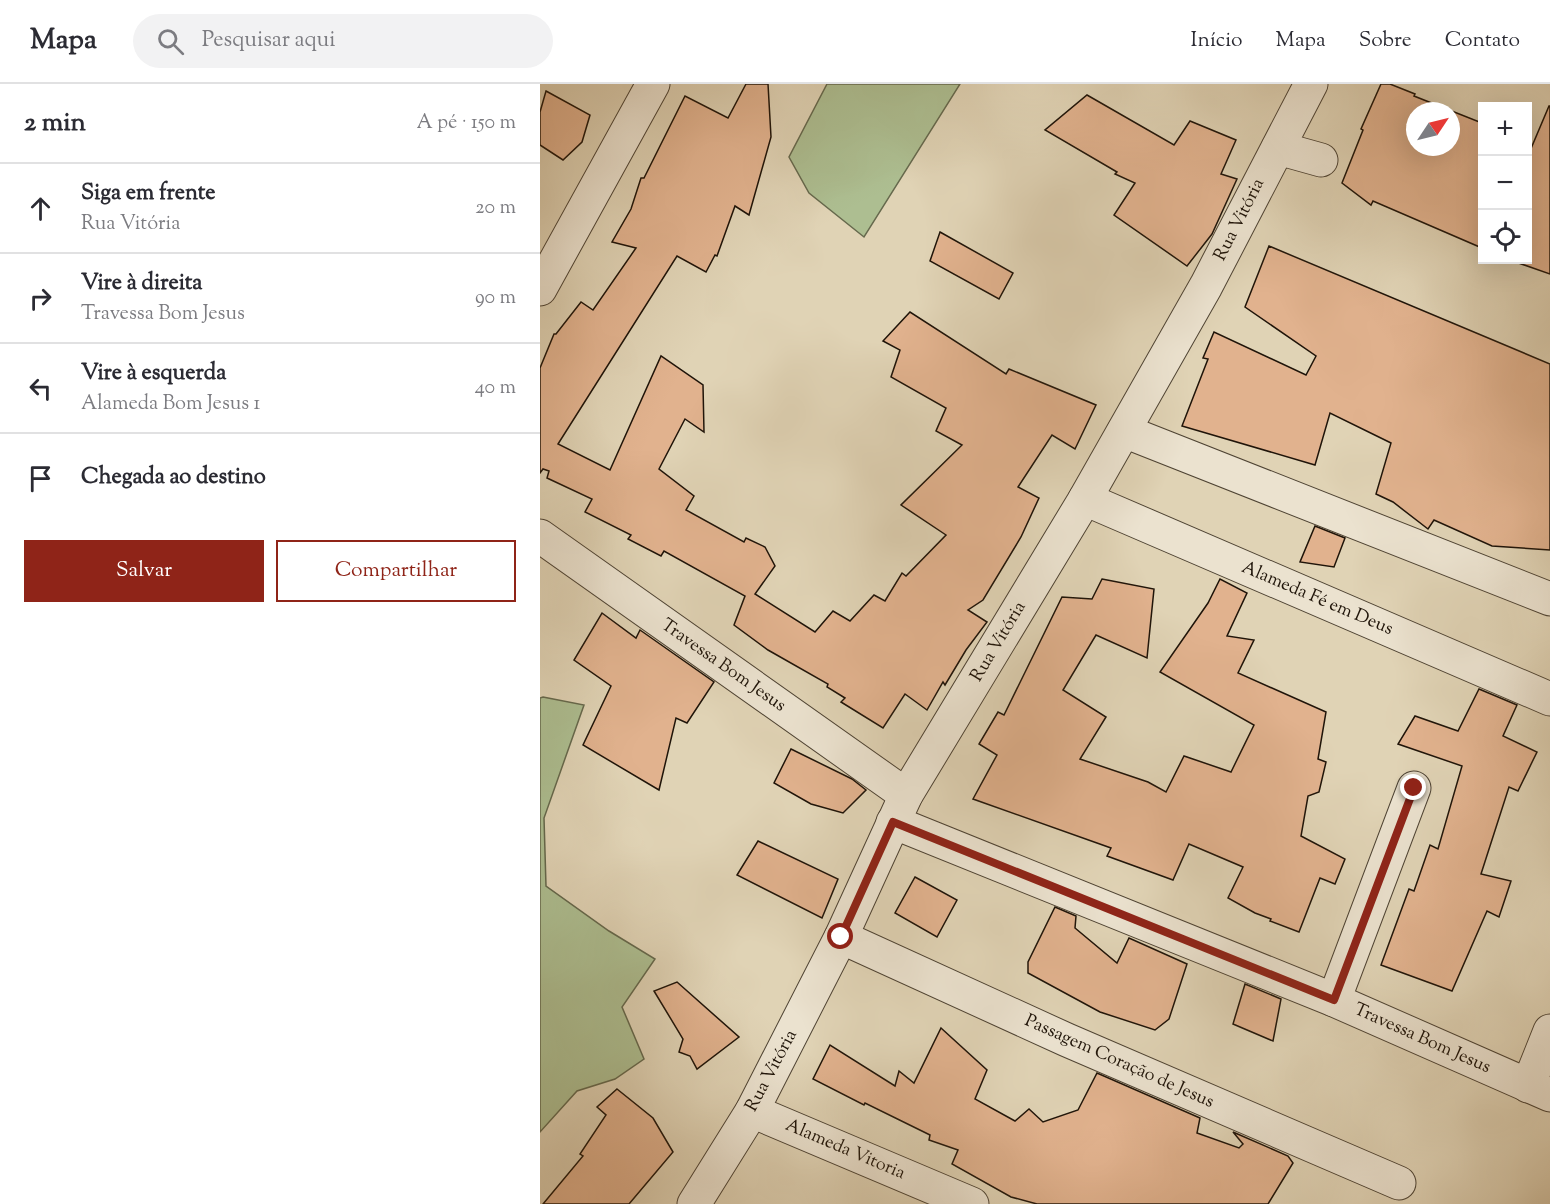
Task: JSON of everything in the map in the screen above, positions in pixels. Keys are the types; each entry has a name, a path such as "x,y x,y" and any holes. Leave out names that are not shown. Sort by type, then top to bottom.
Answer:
{"street":[{"path":"540,289 653,84"},
{"name":"Rua Vitória","path":"694,1204 752,1111 841,937 900,808 1124,431 1206,286 1311,84"},
{"path":"1278,148 1321,160"},
{"path":"1124,431 1550,599"},
{"name":"Alameda Fé em Deus","path":"1085,499 1550,699"},
{"name":"Travessa Bom Jesus","path":"540,536 900,808 1539,1091"},
{"path":"1334,1000 1414,788"},
{"name":"Passagem Coração de Jesus","path":"841,937 1067,1040 1399,1183"},
{"path":"1539,1091 1550,1031"},
{"name":"Alameda Vitoria","path":"752,1111 972,1204"}],"green space":[{"path":"827,84 960,84 864,237 809,193 789,157"},
{"path":"540,698 584,705 544,818 546,886 609,931 655,959 622,1007 644,1059 615,1079 577,1091 540,1132"}],"building":[{"path":"746,84 768,84 771,137 749,215 735,206 717,256 715,255 706,272 677,256 558,444 610,470 661,356 703,385 704,432 685,419 659,469 694,496 686,510 744,542 746,538 765,547 775,566 755,594 815,632 833,611 850,621 874,595 885,601 902,573 906,576 946,535 901,505 962,445 936,431 946,408 891,377 900,350 883,341 910,312 1006,374 1009,369 1096,405 1075,449 1052,435 1018,487 1039,498 1021,537 983,600 968,610 987,622 966,650 945,685 943,682 927,710 905,694 883,728 841,702 845,698 827,687 828,684 768,650 734,625 745,596 664,551 661,556 628,539 631,535 585,512 592,499 547,478 549,471 543,469 540,473 540,368 554,334 581,302 593,310 636,248 612,242 631,209 641,178 644,178 685,96 728,118"},
{"path":"1381,84 1390,84 1429,102 1406,102 1406,156 1460,156 1460,114 1478,121 1478,246 1373,201 1371,205 1342,183 1363,130 1361,129"},
{"path":"546,91 590,115 582,142 563,160 540,145 540,112"},
{"path":"1087,95 1174,145 1190,121 1236,140 1221,174 1237,179 1212,234 1187,266 1114,215 1135,183 1115,174 1117,172 1045,130"},
{"path":"1550,106 1550,274 1521,264 1532,264 1532,146"},
{"path":"940,232 1013,273 999,299 930,261"},
{"path":"1269,246 1550,364 1550,550 1492,546 1434,520 1428,529 1393,502 1376,494 1391,443 1330,413 1315,465 1182,426 1208,359 1203,358 1214,332 1306,375 1316,356 1245,307"},
{"path":"1315,526 1345,538 1334,567 1300,562"},
{"path":"1102,579 1154,589 1147,658 1096,635 1063,690 1106,717 1080,759 1148,782 1166,792 1184,756 1231,772 1254,725 1160,672 1208,603 1220,579 1247,593 1227,636 1254,640 1238,673 1326,712 1318,759 1326,762 1319,792 1308,796 1301,836 1345,859 1335,884 1320,878 1299,932 1270,921 1271,919 1228,898 1243,867 1189,844 1173,880 1107,856 1111,848 973,799 997,755 979,744 998,712 1004,715 1062,597 1092,599"},
{"path":"602,613 636,638 640,630 714,682 687,723 676,718 659,790 583,745 611,686 574,660"},
{"path":"1479,689 1517,705 1503,736 1537,752 1518,791 1509,787 1481,874 1511,881 1499,917 1487,911 1452,991 1381,965 1409,889 1414,891 1430,845 1438,849 1462,766 1398,744 1415,716 1458,731"},
{"path":"791,749 852,779 866,790 843,813 811,804 774,783"},
{"path":"758,841 838,879 822,918 737,875"},
{"path":"915,877 957,900 937,937 895,913"},
{"path":"1055,907 1076,916 1075,928 1117,963 1129,938 1187,964 1169,1019 1155,1030 1100,1012 1028,973 1028,962"},
{"path":"677,982 739,1037 697,1069 690,1056 679,1052 683,1039 654,991"},
{"path":"1245,984 1281,999 1273,1041 1233,1024"},
{"path":"941,1028 987,1070 975,1099 1015,1121 1029,1109 1043,1122 1078,1110 1097,1073 1200,1118 1197,1133 1239,1148 1243,1144 1233,1132 1288,1156 1293,1163 1268,1204 1037,1204 1011,1197 952,1164 958,1150 929,1140 930,1135 813,1079 830,1045 895,1086 899,1071 914,1083"},
{"path":"617,1089 653,1118 673,1152 629,1204 543,1204 583,1156 580,1154 606,1115 597,1107"}],"route":[{"path":"841,937 893,822 1334,1000 1414,788"}]}
